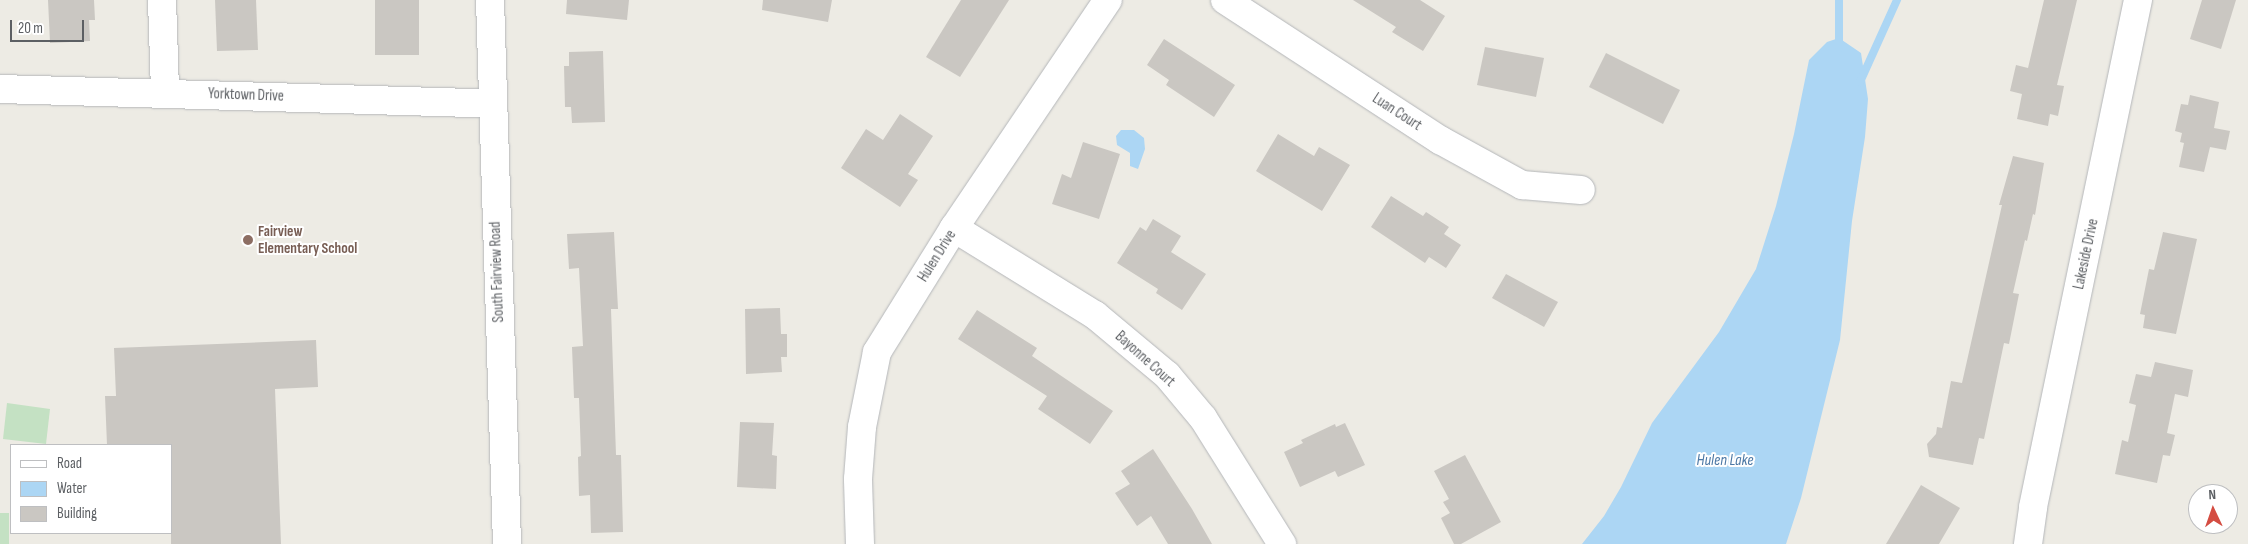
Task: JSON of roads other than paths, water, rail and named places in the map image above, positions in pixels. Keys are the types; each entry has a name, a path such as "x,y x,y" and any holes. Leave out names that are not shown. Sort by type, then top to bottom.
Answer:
{"street":[{"path":"162,0 165,92"},
{"name":"South Fairview Road","path":"490,0 507,544"},
{"name":"Hulen Drive","path":"860,544 858,479 862,427 877,352 954,228 1108,0"},
{"name":"Luan Court","path":"1225,0 1440,140 1522,185 1581,190"},
{"name":"Lakeside Drive","path":"2027,532 2138,0"},
{"name":"Yorktown Drive","path":"0,89 165,92 492,104"},
{"name":"Bayonne Court","path":"954,228 1095,315 1167,375 1203,418 1282,544"}],"water":[{"name":"Hulen Lake","path":"1839,38 1861,53 1868,99 1865,137 1852,221 1840,340 1801,498 1786,544 1582,544 1604,516 1621,487 1652,423 1719,332 1756,269 1776,206 1794,134 1809,60 1827,42"},
{"path":"1121,130 1134,130 1144,138 1145,149 1138,169 1130,166 1130,153 1117,145 1116,136"}],"waterway":[{"path":"1839,0 1839,48"},
{"path":"1860,82 1897,0"}],"place":[{"name":"Fairview Elementary School","path":"248,240"}]}
